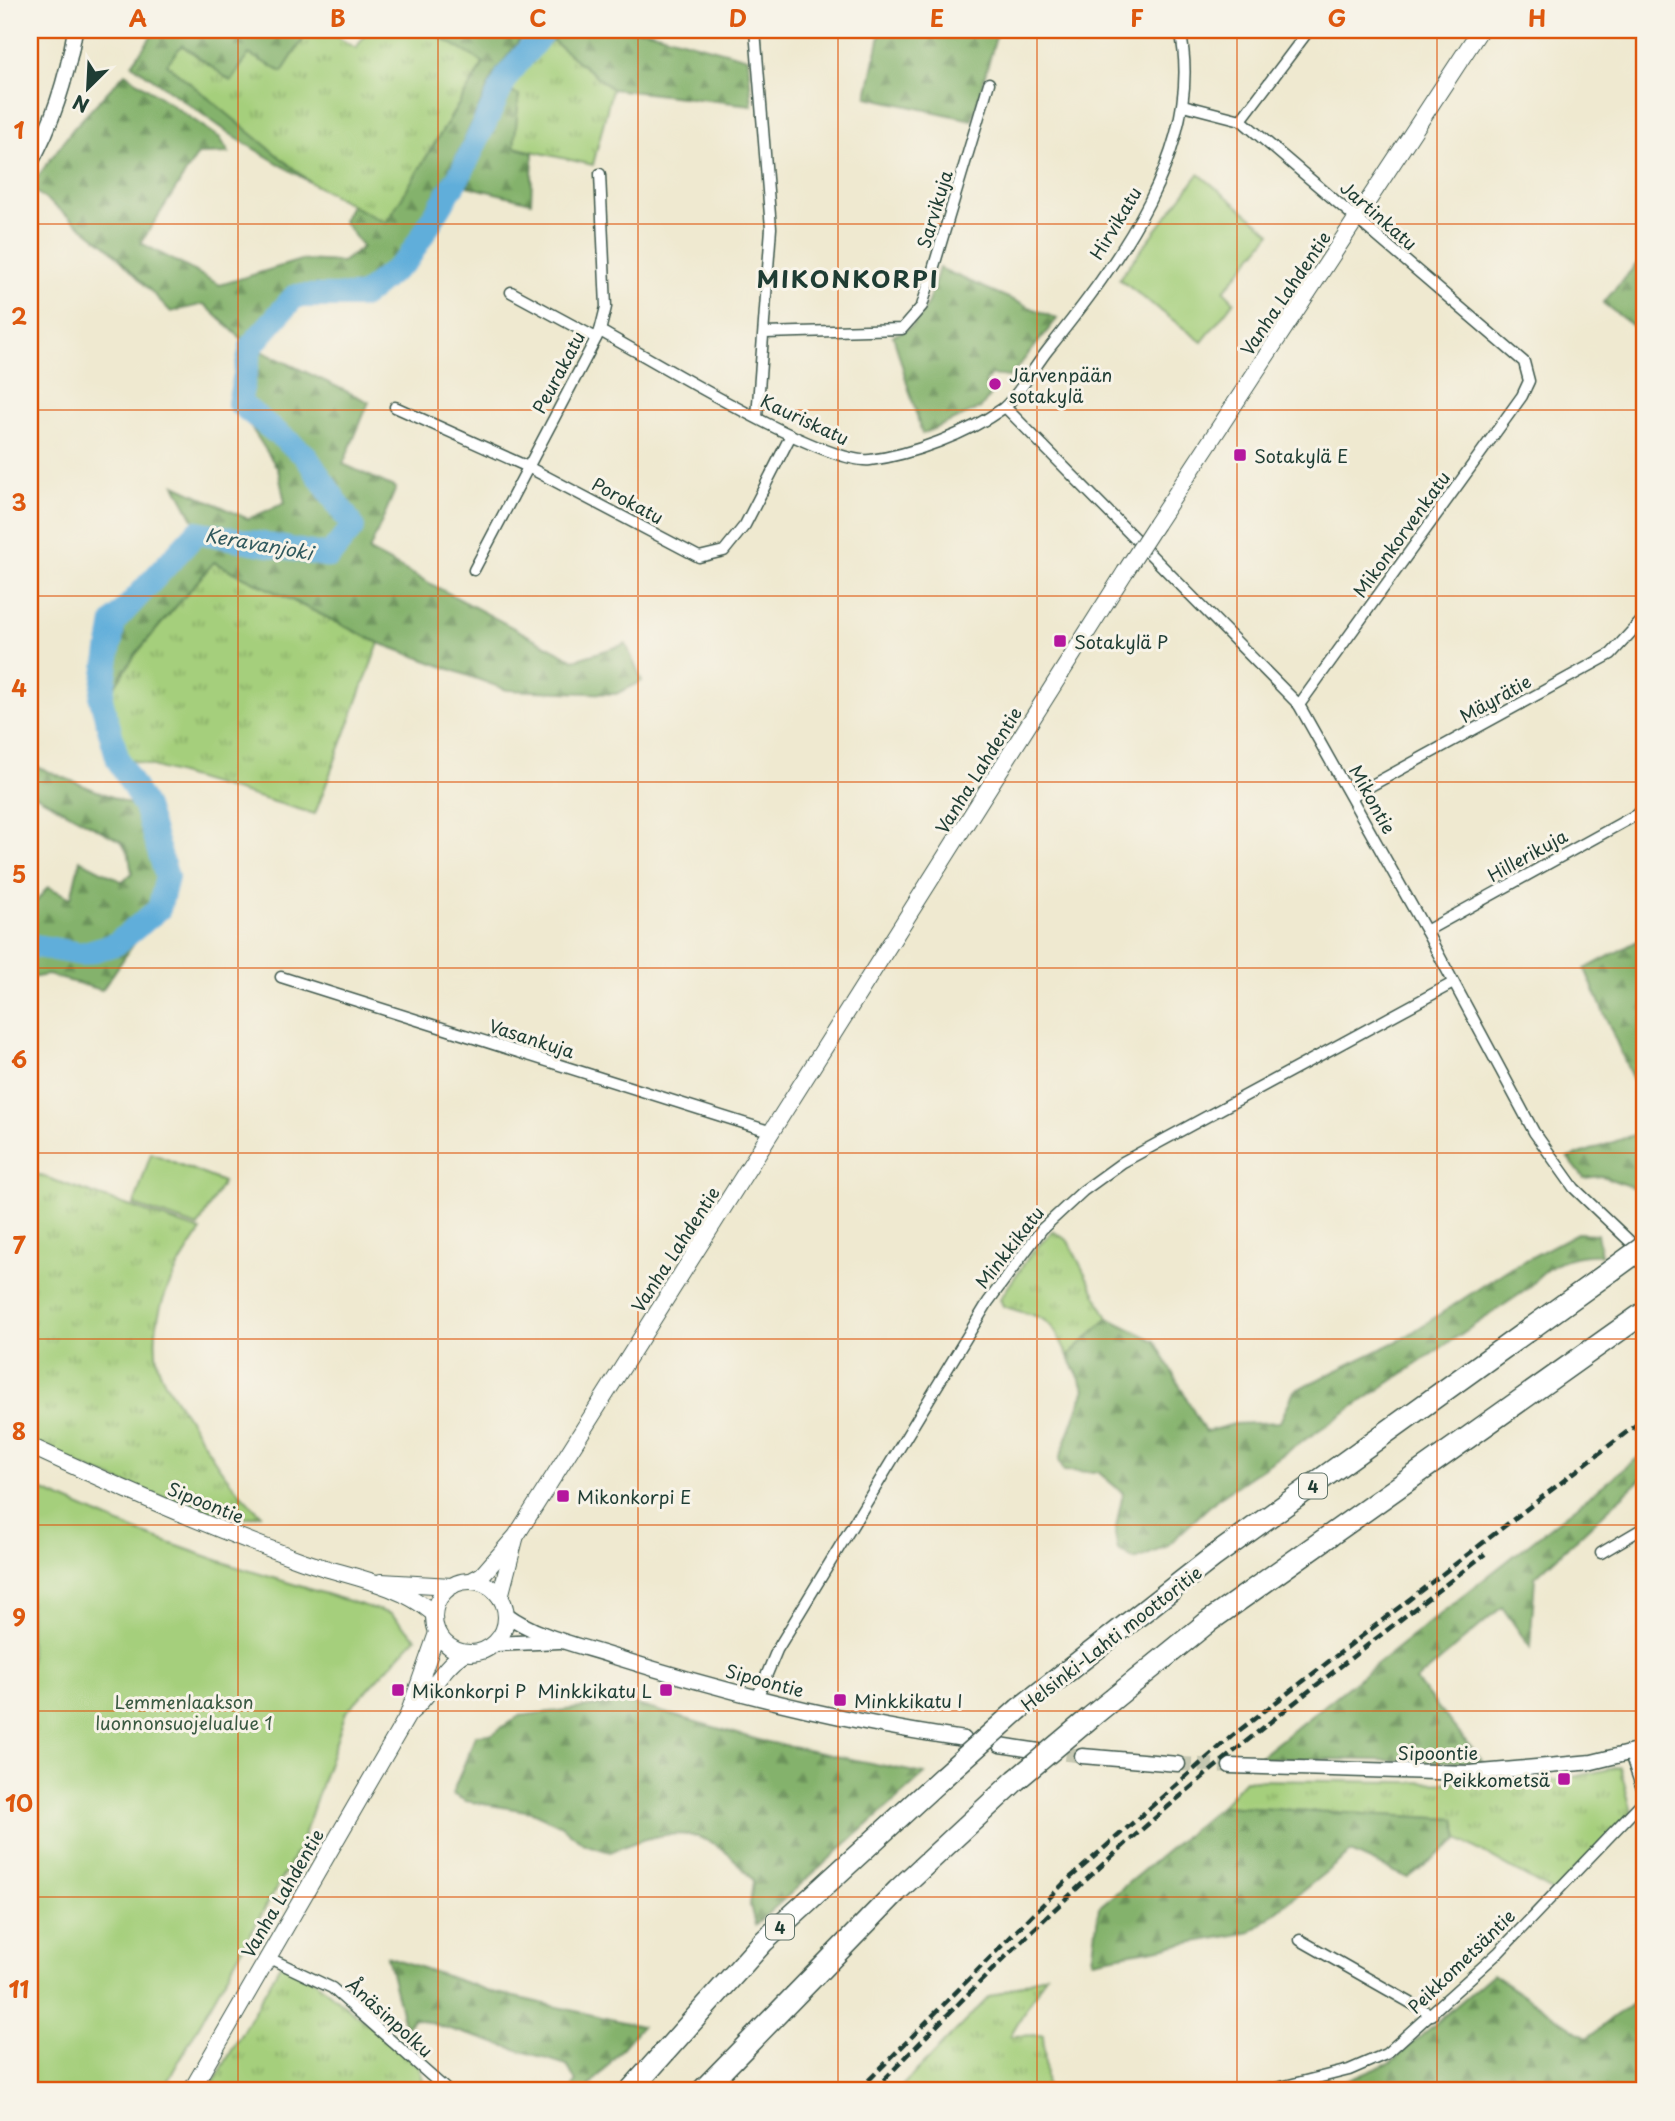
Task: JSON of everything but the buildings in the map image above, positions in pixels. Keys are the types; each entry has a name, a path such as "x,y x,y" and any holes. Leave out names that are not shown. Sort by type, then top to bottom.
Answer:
{"highway":[{"name":"Helsinki-Lahti moottoritie","path":"630,2091 763,1942 1019,1709 1213,1557 1645,1246"},
{"path":"702,2091 898,1890 1016,1780 1091,1717 1208,1622 1645,1312"}],"main road":[{"name":"Vanha Lahdentie","path":"471,1581 482,1576 516,1536 1125,572 1480,30"},
{"name":"Sipoontie","path":"30,1446 116,1486 290,1556 372,1582 413,1599 433,1613"},
{"name":"Vanha Lahdentie","path":"500,1597 516,1536"},
{"path":"471,1581 492,1588 500,1597 506,1614 502,1633 495,1644 484,1651 464,1653 448,1646 437,1633 433,1613 437,1601 452,1586 471,1581"},
{"name":"Sipoontie","path":"372,1582 452,1586"},
{"name":"Vanha Lahdentie","path":"191,2091 408,1715 437,1633"},
{"name":"Vanha Lahdentie","path":"408,1715 421,1704 446,1667 464,1653"}],"street":[{"path":"30,164 49,130 68,69 75,30"},
{"path":"755,30 771,228 757,417"},
{"name":"Hirvikatu","path":"1005,407 1089,298 1154,196 1183,105 1180,30"},
{"path":"1241,120 1310,30"},
{"name":"Sarvikuja","path":"765,333 902,328 922,306 989,83"},
{"name":"Jartinkatu","path":"1183,105 1241,120 1524,362 1529,382"},
{"name":"Peurakatu","path":"474,570 598,334 606,307 600,174"},
{"name":"Kauriskatu","path":"511,292 598,334 791,435 847,458 869,460 936,442 980,423 1005,407"},
{"name":"Mikonkorvenkatu","path":"1299,705 1522,396 1529,382"},
{"name":"Porokatu","path":"395,407 528,467 699,557 724,551 745,525 791,435"},
{"name":"Mikontie","path":"1005,407 1299,705 1352,796 1534,1132 1574,1188 1645,1257"},
{"name":"Mäyrätie","path":"1352,796 1611,654 1645,617"},
{"name":"Hillerikuja","path":"1426,931 1645,810"},
{"name":"Vasankuja","path":"281,977 772,1132"},
{"name":"Minkkikatu","path":"757,1698 777,1650 909,1431 988,1303 1042,1229 1083,1191 1123,1162 1453,983"},
{"path":"1601,1553 1645,1527"},
{"name":"Sipoontie","path":"506,1614 561,1641 757,1698 885,1728 964,1739"},
{"name":"Sipoontie","path":"495,1644 561,1641"},
{"path":"1000,1745 1039,1751"},
{"name":"Sipoontie","path":"1230,1766 1470,1773 1592,1762 1645,1749"},
{"name":"Peikkometsäntie","path":"1265,2091 1349,2070 1386,2054 1432,2015 1499,1952 1645,1798 1630,1754"},
{"path":"1082,1756 1178,1764"},
{"path":"1300,1940 1432,2015"},
{"name":"Ånäsinpolku","path":"267,1956 332,1988 448,2091"}],"green space":[{"path":"156,30 309,30 282,72 249,54 231,81 182,45 167,64 311,183 236,138 132,64"},
{"path":"309,30 335,36 356,48 368,30 428,30 484,62 386,224 311,183 166,64 181,45 231,80 249,54 282,72"},
{"path":"428,30 527,30 494,74 453,164 400,252 361,289 290,291 244,341 204,304 171,312 108,247 30,187 73,129 125,73 220,138 229,153 198,154 141,243 220,285 301,260 342,262 363,247 343,221 351,205 386,223 484,63"},
{"path":"565,30 645,30 748,58 752,105 612,89 552,40"},
{"path":"881,30 998,30 972,120 867,97"},
{"path":"552,40 612,89 593,165 514,147 519,95 505,91 512,77"},
{"path":"505,91 519,95 514,147 533,153 531,202 467,186"},
{"path":"1199,174 1271,233 1224,291 1234,301 1202,342 1119,279"},
{"path":"1645,254 1645,335 1603,303"},
{"path":"939,268 1057,319 1010,377 991,375 985,383 991,394 981,408 922,434 893,335 904,331 920,318"},
{"path":"255,348 369,402 343,464 396,488 369,551 574,660 626,644 642,681 616,694 507,690 379,643 214,562 136,653 105,701 119,624 199,536 330,560 358,527 309,453 244,402"},
{"path":"238,407 303,458 350,528 327,552 198,528 175,485 248,519 285,503 278,469"},
{"path":"213,562 379,643 315,814 125,758 105,701 136,654"},
{"path":"30,764 142,809 164,877 157,907 114,941 81,951 30,942 30,909 48,887 71,898 80,860 123,882 132,873 129,855 122,842 30,792"},
{"path":"146,926 102,990 48,975 30,978 30,948 82,957 118,947"},
{"path":"1645,937 1645,1108 1585,969"},
{"path":"1645,1131 1645,1192 1602,1176 1584,1178 1568,1158"},
{"path":"151,1153 223,1182 198,1227 134,1205"},
{"path":"30,1172 201,1231 165,1294 156,1329 158,1365 168,1388 216,1462 231,1483 261,1514 227,1523 30,1446"},
{"path":"1053,1231 1068,1241 1108,1318 1068,1356 1049,1324 1036,1316 1003,1306 1000,1299 1032,1252"},
{"path":"1577,1233 1597,1234 1601,1255 1570,1258 1552,1266 1529,1288 1217,1499 1166,1547 1135,1560 1118,1550 1115,1533 1123,1493 1098,1472 1064,1471 1059,1460 1085,1389 1068,1356 1108,1318 1155,1341 1205,1432 1234,1424 1280,1422 1294,1391 1402,1339 1507,1270"},
{"path":"1645,1452 1645,1475 1535,1577 1530,1647 1502,1607 1416,1681 1483,1762 1258,1758"},
{"name":"Lemmenlaakson luonnonsuojelualue 1","path":"30,1485 138,1532 234,1566 391,1614 416,1638 346,1712 301,1844 162,2091 30,2091"},
{"path":"627,1702 762,1741 925,1774 755,1925 750,1905 753,1881 721,1848 705,1839 671,1834 652,1837 610,1852 584,1844 562,1826 532,1812 466,1801 452,1794 476,1735 492,1734 519,1716"},
{"path":"1620,1767 1632,1813 1555,1893 1459,1839 1455,1819 1221,1806 1245,1780 1472,1783 1559,1780"},
{"path":"1221,1806 1455,1819 1459,1839 1408,1878 1351,1852 1251,1932 1092,1960 1099,1907"},
{"path":"387,1956 493,1992 641,2026 586,2091 570,2091 576,2082 567,2065 414,2018 405,2028"},
{"path":"281,1963 308,1975 419,2066 426,2091 209,2091"},
{"path":"1493,1974 1587,2038 1645,1994 1645,2091 1301,2091 1344,2082 1391,2062"},
{"path":"1046,1975 1010,2036 1043,2035 1047,2091 897,2091 989,1997"}],"waterway":[{"name":"Keravanjoki","path":"30,945 81,954 116,944 159,909 167,877 145,807 118,760 101,699 114,622 197,532 329,556 353,527 305,455 239,403 251,346 295,296 363,296 408,259 462,171 507,76 545,30"}],"tunnel":[{"path":"1045,1751 1082,1756"},
{"path":"1178,1764 1230,1766"}],"railway":[{"path":"858,2091 1063,1884 1232,1736 1645,1418"},
{"path":"873,2091 1014,1948 1162,1812 1281,1713 1485,1554"}],"place":[{"name":"Järvenpään sotakylä","path":"995,384"},
{"name":"Sotakylä E","path":"1240,455"},
{"name":"Sotakylä P","path":"1060,641"},
{"name":"Mikonkorpi E","path":"563,1496"},
{"name":"Mikonkorpi P","path":"398,1690"},
{"name":"Minkkikatu L","path":"666,1690"},
{"name":"Minkkikatu I","path":"840,1700"},
{"name":"Peikkometsä","path":"1564,1779"}],"district":[{"name":"MIKONKORPI","path":"848,278"}]}
